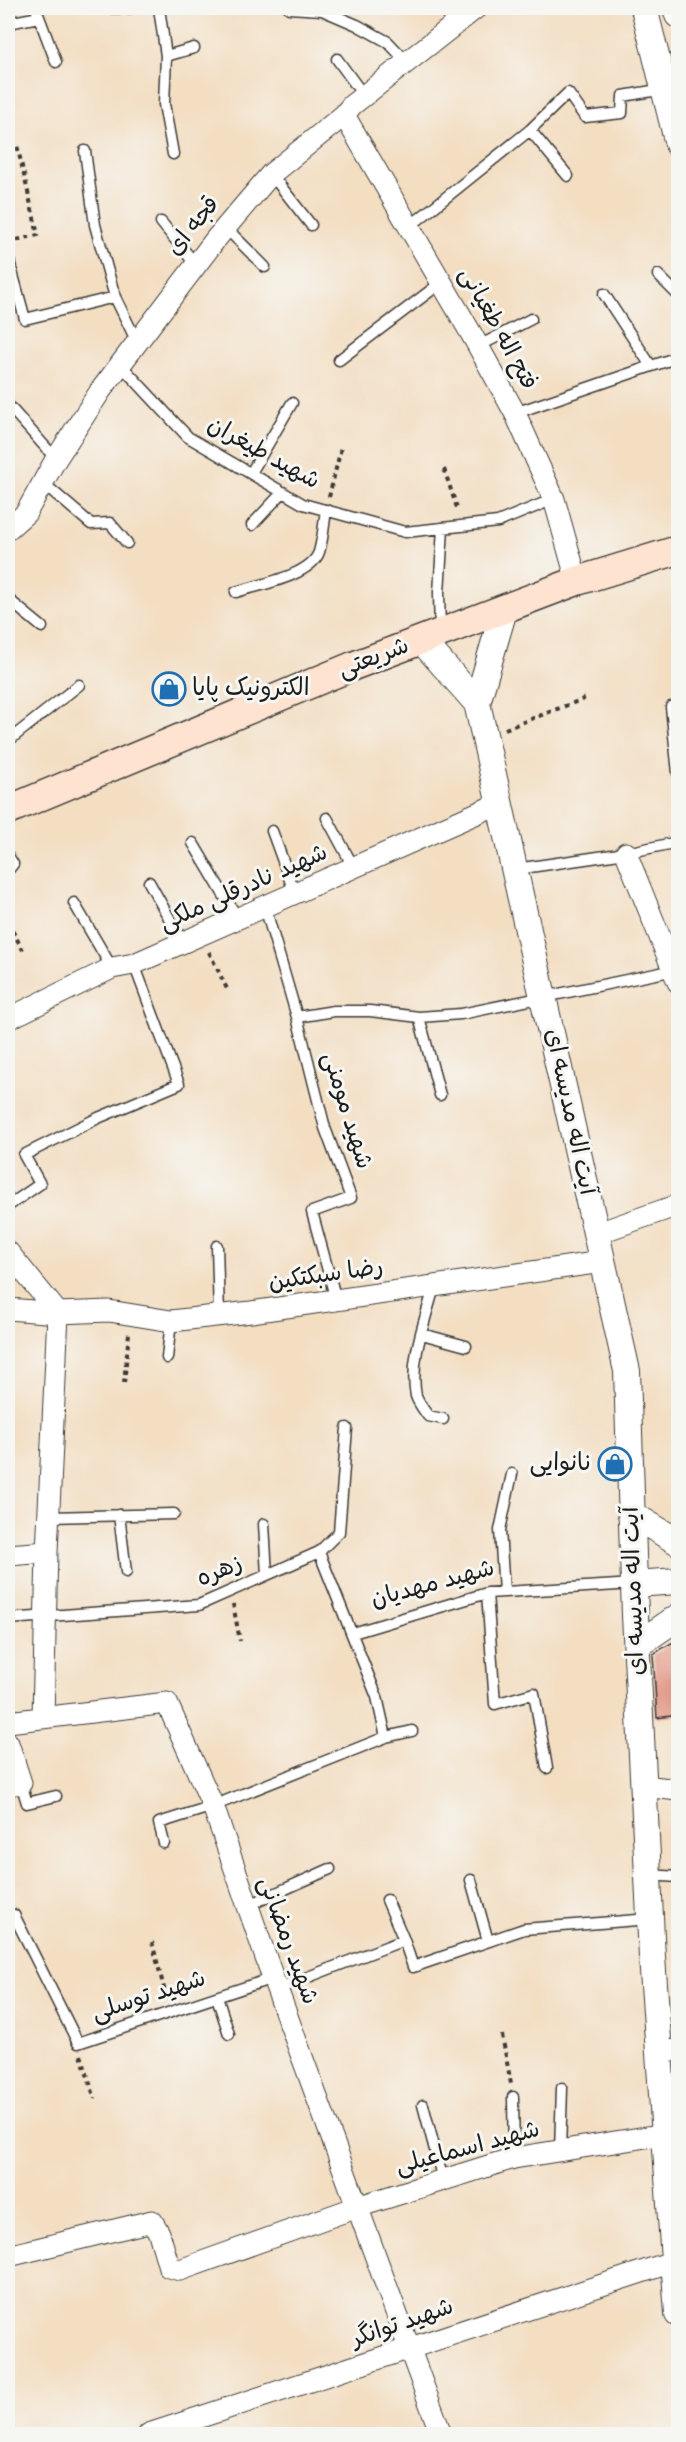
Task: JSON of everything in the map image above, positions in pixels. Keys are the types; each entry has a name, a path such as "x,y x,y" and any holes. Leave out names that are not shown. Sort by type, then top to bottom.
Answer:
{"main road":[{"name":"شریعتی","path":"8,810 353,666 577,581 678,550"}],"street":[{"name":"قجه ای","path":"8,529 26,513 56,459 120,364 196,265 271,174 364,96 476,8"},
{"path":"644,8 678,144"},
{"path":"676,8 678,15"},
{"name":"فتح اله طغیانی","path":"344,115 479,346 514,413 554,499 577,581"},
{"path":"477,704 504,610"},
{"path":"431,638 477,704"},
{"name":"آیت اله مدیسه ای","path":"477,704 516,869 627,1371 631,1514 650,1919 669,2051 665,2134 678,2314"},
{"name":"شهید نادرقلی ملکی","path":"8,1018 112,968 134,964 500,803"},
{"path":"626,853 677,974"},
{"path":"595,1234 678,1205"},
{"path":"8,1252 58,1313 47,1552 43,1718"},
{"name":"رضا سبکتکین","path":"8,1309 58,1313 109,1311 171,1321 434,1287 602,1262"},
{"path":"631,1514 678,1542"},
{"path":"8,1556 47,1552"},
{"path":"634,1584 678,1581"},
{"path":"637,1645 678,1617"},
{"name":"شهید رمضانی","path":"8,1722 167,1703 213,1806 275,1984 441,2434"},
{"path":"8,1743 14,1784"},
{"path":"644,1786 678,1790"},
{"name":"شهید اسماعیلی","path":"8,2256 152,2221 159,2233 169,2267 180,2270 357,2207 514,2158 665,2134"},
{"name":"شهید توانگر","path":"148,2434 675,2261"}],"lane":[{"path":"111,8 131,8"},
{"path":"159,8 166,56 164,104 173,154"},
{"path":"289,8 322,10 357,25 388,42 407,62"},
{"path":"8,23 38,12 56,62"},
{"path":"166,56 194,48"},
{"path":"337,59 364,96"},
{"path":"409,227 530,130 568,93 585,117 622,113 623,96 664,89"},
{"path":"530,130 568,176"},
{"path":"85,150 95,225 115,297 137,342"},
{"path":"271,174 311,225"},
{"path":"161,222 196,265"},
{"path":"226,228 265,267"},
{"path":"8,257 25,319 115,297"},
{"path":"658,275 678,295"},
{"path":"339,360 442,282"},
{"path":"604,294 651,366"},
{"path":"479,346 531,319"},
{"path":"514,413 678,357"},
{"name":"شهید طیغران","path":"120,364 188,436 303,504 405,532 498,522 554,499"},
{"path":"251,473 292,402"},
{"path":"8,405 56,459"},
{"path":"43,483 91,524 110,523 127,543"},
{"path":"252,525 283,492"},
{"path":"236,592 302,571 313,564 319,552 326,510"},
{"path":"431,638 439,592 443,528"},
{"path":"8,599 42,627"},
{"path":"8,741 79,685"},
{"path":"671,707 678,773"},
{"path":"327,818 354,868"},
{"path":"272,831 295,894"},
{"path":"516,869 626,853 678,842"},
{"path":"193,843 238,919"},
{"path":"8,856 13,864 8,870"},
{"path":"149,882 192,939"},
{"path":"74,903 112,968"},
{"name":"شهید مومنی","path":"266,907 325,1128 351,1198 312,1212 336,1300"},
{"path":"8,1206 40,1184 24,1155 98,1118 179,1084 134,964"},
{"path":"297,1017 334,1011 370,1011 419,1017 461,1014 677,974"},
{"path":"419,1017 440,1095"},
{"path":"217,1246 219,1316"},
{"path":"434,1287 422,1334 415,1379 416,1399 428,1416 443,1419"},
{"path":"168,1358 171,1321"},
{"path":"422,1334 466,1346"},
{"path":"347,1428 339,1533 319,1552 377,1697 386,1737"},
{"path":"504,1592 500,1530 512,1474"},
{"path":"49,1517 174,1514"},
{"path":"119,1515 126,1572"},
{"path":"264,1524 267,1575"},
{"name":"زهره","path":"8,1619 199,1605 319,1552"},
{"name":"شهید مهدیان","path":"353,1633 487,1593 634,1584"},
{"path":"487,1593 495,1704 534,1693 547,1768"},
{"path":"164,1843 159,1823 213,1806 386,1737 412,1731"},
{"path":"14,1784 27,1803 56,1796"},
{"path":"247,1906 330,1869"},
{"path":"648,1875 678,1876"},
{"path":"471,1880 488,1941"},
{"path":"387,1900 413,1967 524,1929 650,1919"},
{"name":"شهید توسلی","path":"8,1916 14,1915 78,2043 217,1997 275,1984 404,1940"},
{"path":"217,1997 229,2034"},
{"path":"560,2151 562,2088"},
{"path":"513,2097 514,2158"},
{"path":"423,2105 443,2180"}],"path":[{"path":"8,242 38,235 16,146"},
{"path":"326,510 341,448"},
{"path":"444,469 462,526"},
{"path":"485,737 586,698"},
{"path":"8,923 23,950"},
{"path":"192,939 228,991"},
{"path":"124,1383 130,1314"},
{"path":"230,1591 240,1641"},
{"path":"152,1942 170,2013"},
{"path":"502,2035 513,2097"},
{"path":"78,2043 95,2099"}],"building":[{"path":"678,1639 678,1715 657,1718 653,1654"}],"place":[{"name":"الکترونیک پایا","path":"169,689"},
{"name":"نانوایی","path":"615,1464"}]}
